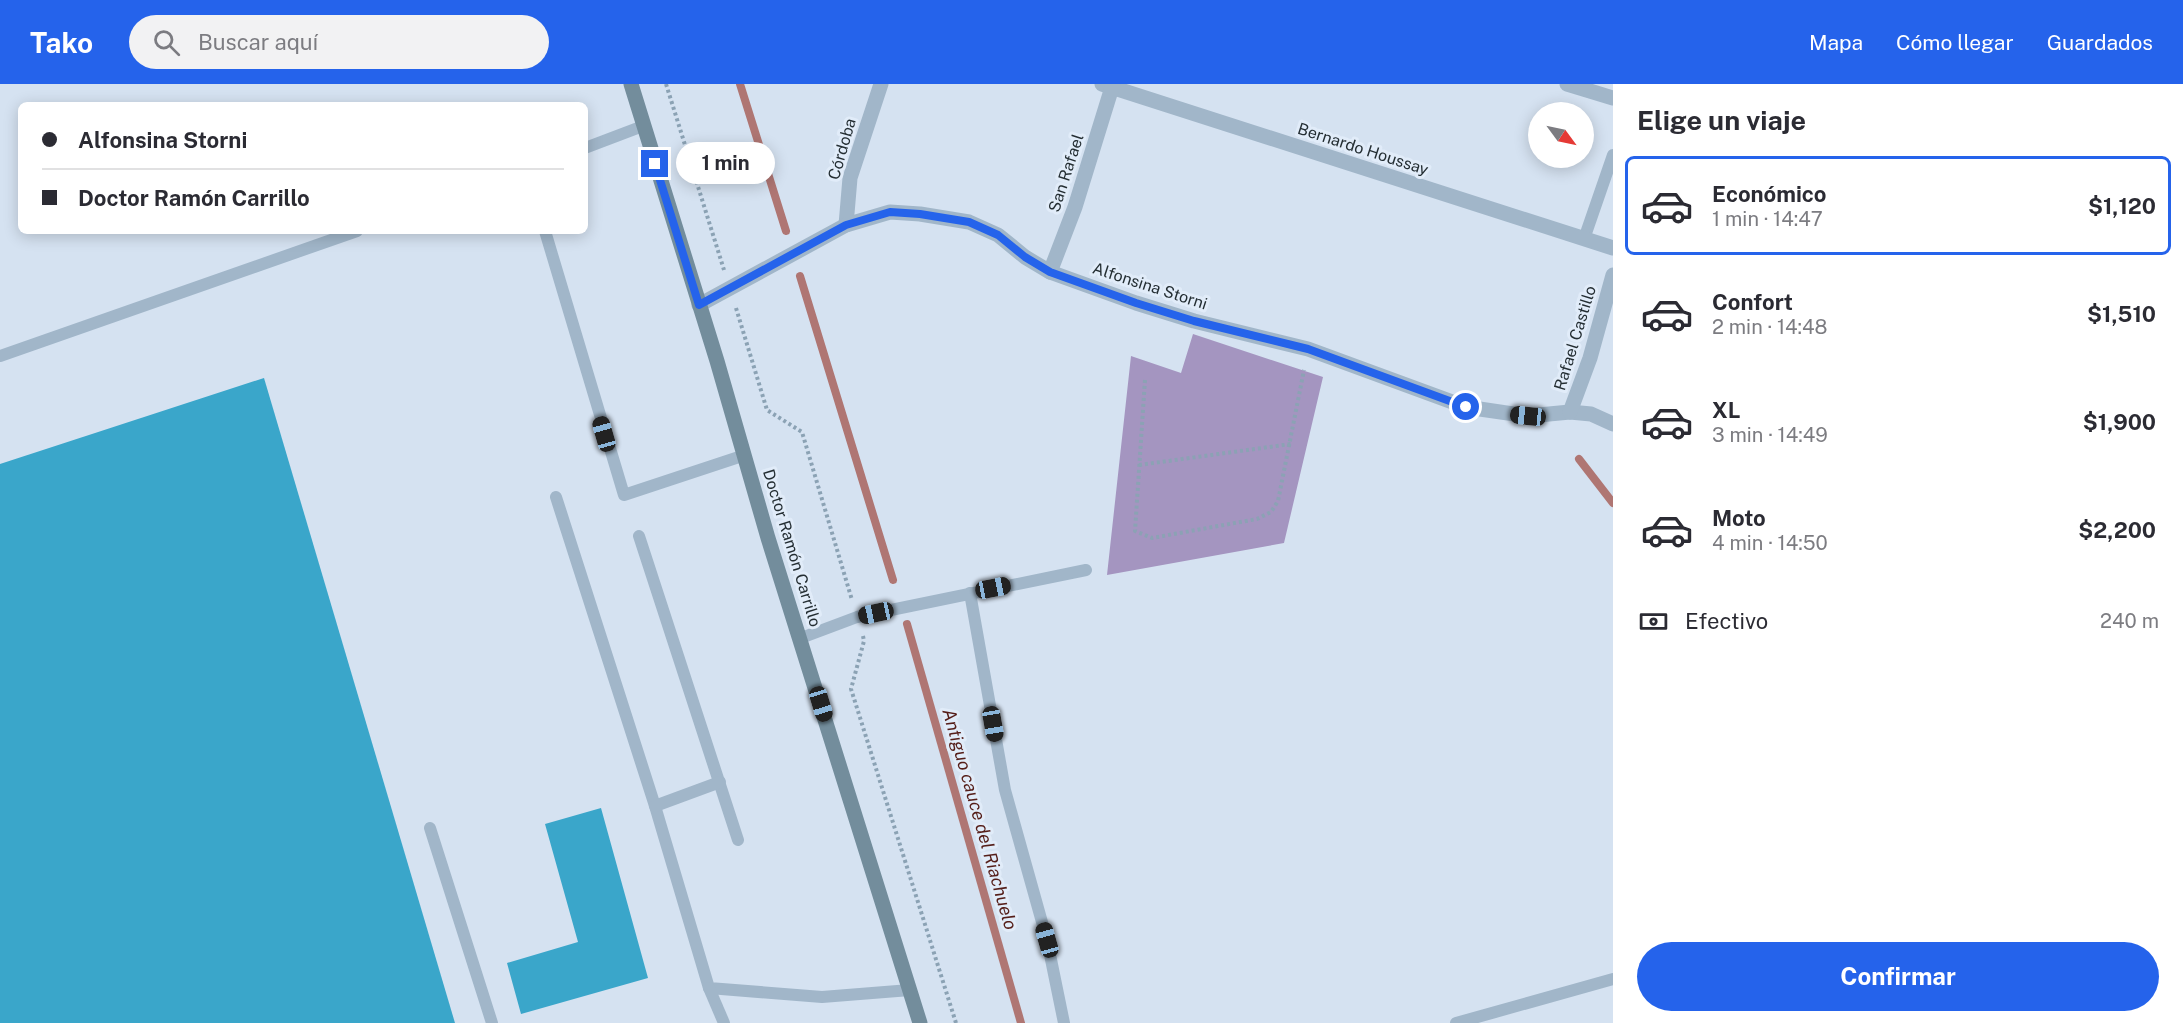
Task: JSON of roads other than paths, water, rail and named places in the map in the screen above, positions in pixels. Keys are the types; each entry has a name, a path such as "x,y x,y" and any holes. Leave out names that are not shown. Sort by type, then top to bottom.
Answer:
{"street":[{"name":"Doctor Ramón Carrillo","path":"631,84 920,1023"},
{"name":"Córdoba","path":"846,225 850,178 880,84"},
{"path":"1567,84 1613,98"},
{"name":"Bernardo Houssay","path":"1109,85 1613,248"},
{"name":"San Rafael","path":"1050,272 1075,207 1109,85"},
{"name":"Alfonsina Storni","path":"699,305 846,225 890,212 969,222 998,235 1025,257 1050,272 1194,321 1308,349 1466,407 1528,416 1570,412 1591,414 1613,424"},
{"name":"Rafael Castillo","path":"1570,412 1590,358 1613,275"}],"lane":[{"path":"588,147 643,126"},
{"path":"1584,239 1613,154"},
{"path":"0,356 348,234"},
{"path":"546,234 624,495 744,455"},
{"path":"556,497 655,806 709,988 724,1023"},
{"path":"639,536 738,840"},
{"path":"801,638 857,617 1086,570"},
{"path":"970,593 1005,790 1047,940 1064,1023"},
{"path":"655,806 720,782"},
{"path":"430,828 492,1023"},
{"path":"1456,1023 1613,979"},
{"path":"709,988 822,997 910,990"}],"waterway":[{"name":"Antiguo cauce del Riachuelo","path":"740,84 786,231"},
{"name":"Antiguo cauce del Riachuelo","path":"800,276 893,580"},
{"path":"1579,459 1613,503"},
{"name":"Antiguo cauce del Riachuelo","path":"907,624 1021,1023"}]}
